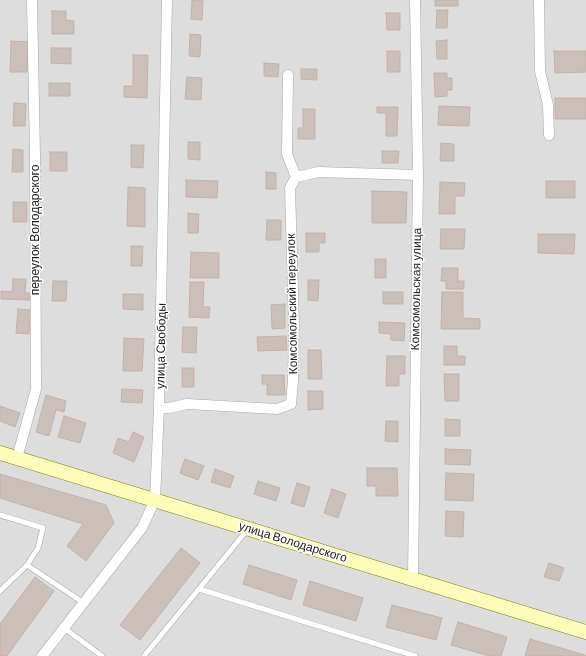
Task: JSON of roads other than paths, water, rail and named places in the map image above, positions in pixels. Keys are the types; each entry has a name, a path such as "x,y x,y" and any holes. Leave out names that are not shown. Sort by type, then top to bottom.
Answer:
{"main road":[{"name":"улица Володарского","path":"0,453 586,632"}],"street":[{"name":"переулок Володарского","path":"17,458 36,389 35,154 32,0"},
{"name":"улица Свободы","path":"42,656 142,528 154,500 159,408 167,0"},
{"name":"Комсомольская улица","path":"413,579 418,175 415,0"},
{"path":"539,0 540,71 548,105 549,135"},
{"path":"288,75 287,154 296,177 319,172 418,175"},
{"name":"Комсомольский переулок","path":"159,408 169,408 187,404 277,409 291,404 294,325 290,188 296,177"}],"lane":[{"path":"0,515 43,528 38,548 27,565 0,591"},
{"path":"144,656 248,529"},
{"path":"27,565 84,603"},
{"path":"199,589 415,656"},
{"path":"64,628 102,656"}]}
